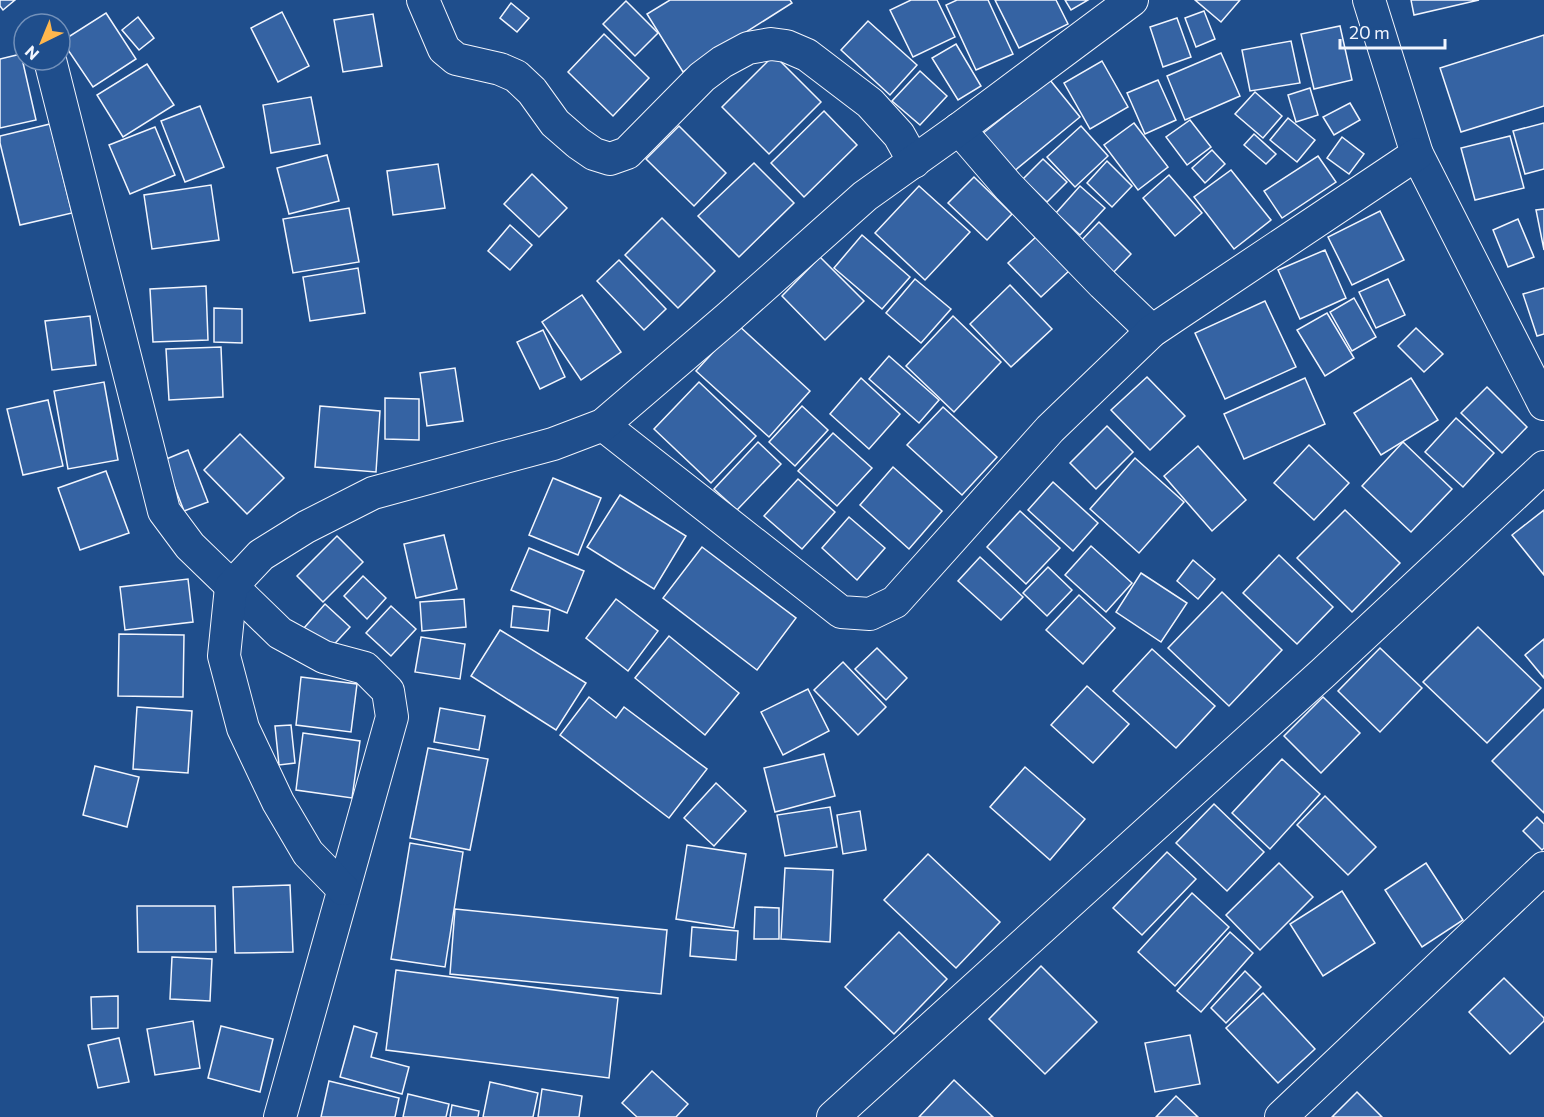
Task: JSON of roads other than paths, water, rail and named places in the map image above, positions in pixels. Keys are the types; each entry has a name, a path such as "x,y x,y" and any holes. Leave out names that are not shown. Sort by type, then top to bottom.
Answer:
{"street":[{"path":"423,0 444,49 456,59 500,69 516,76 532,91 555,123 594,154 610,159 627,153 702,78 722,62 748,48 771,44 786,46 807,55 870,103 899,135 914,162"},
{"path":"343,889 308,853 278,802 243,728 224,656 231,587 261,555 306,527 373,493 553,444 603,425 729,318 865,196 1132,0"},
{"path":"1370,0 1417,154 1544,404"},
{"path":"53,72 164,511 190,546 280,633 324,657 365,668 388,692 392,717 280,1117"},
{"path":"959,129 1008,186 1152,331"},
{"path":"603,425 841,612 870,614 895,602 1050,429 1152,331 1417,154"},
{"path":"833,1117 1323,673 1544,467"},
{"path":"1281,1117 1544,868"}]}
